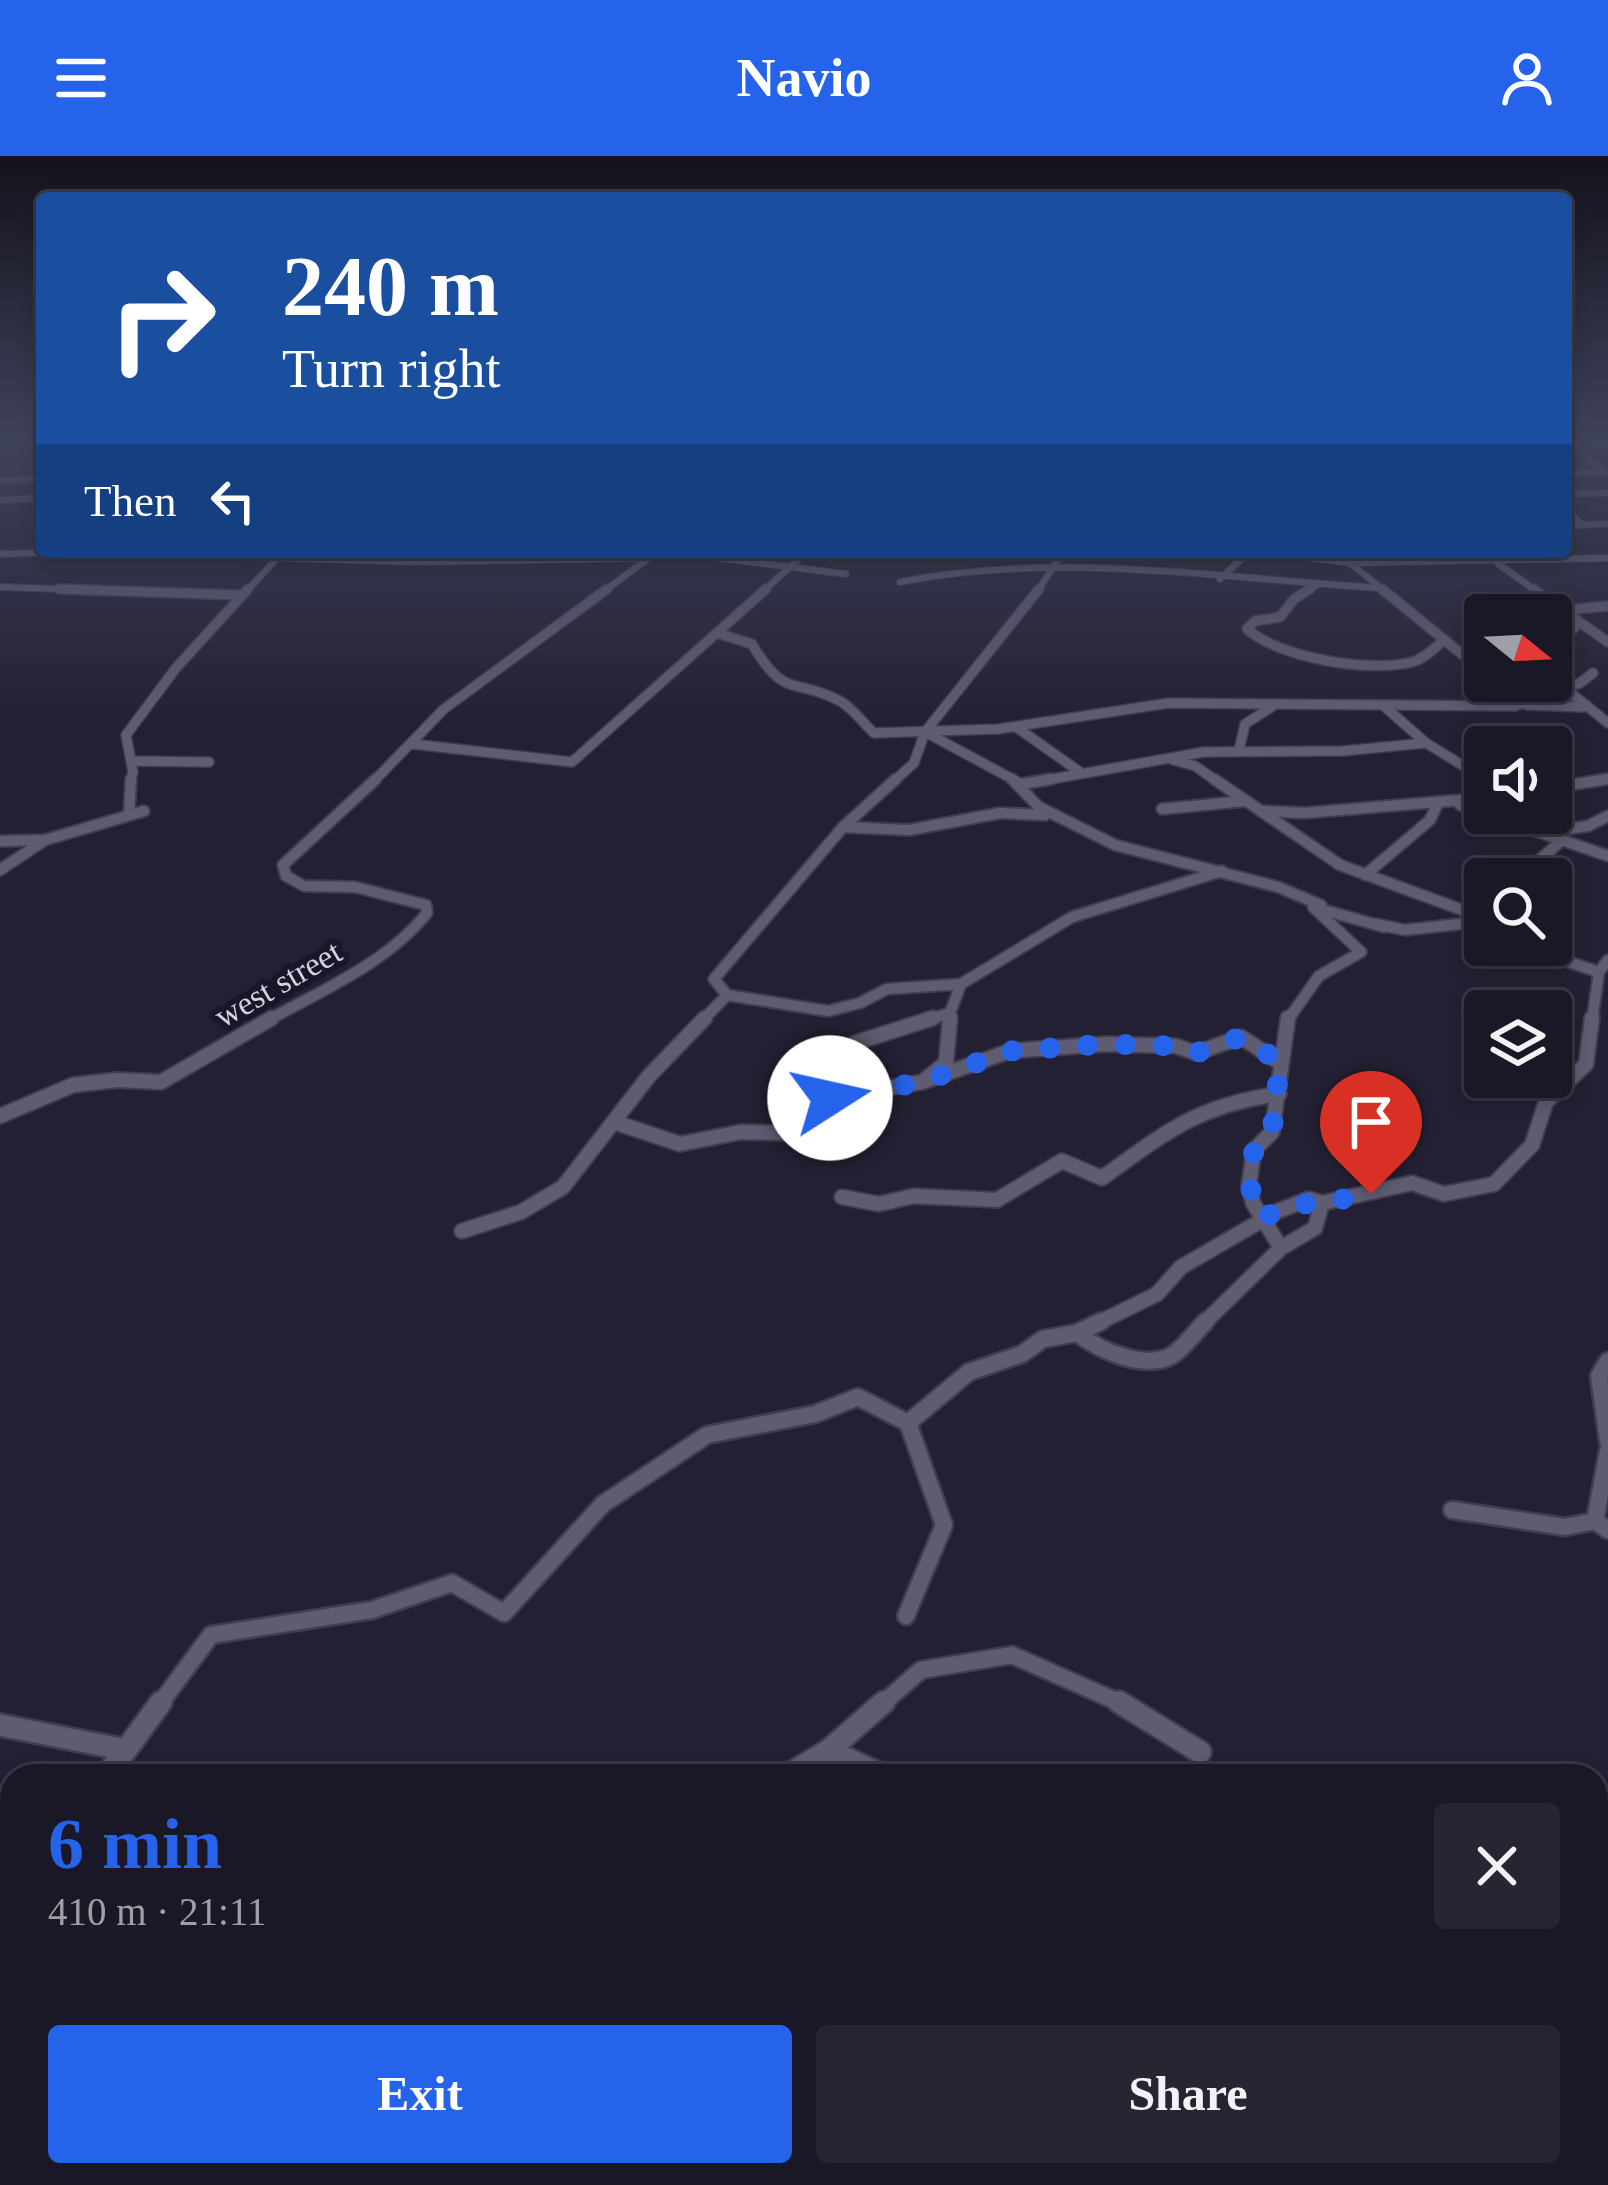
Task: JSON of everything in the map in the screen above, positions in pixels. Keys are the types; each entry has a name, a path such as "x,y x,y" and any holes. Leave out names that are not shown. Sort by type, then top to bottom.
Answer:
{"street":[{"path":"0,554 36,553"},
{"path":"249,558 544,558"},
{"path":"348,561 351,558"},
{"path":"436,561 439,558"},
{"path":"412,744 444,709 502,662 648,558"},
{"path":"724,558 846,574"},
{"path":"412,744 554,764 572,762 802,558"},
{"path":"1061,558 925,732 914,763 844,827 714,979 727,995 828,1011 860,1003 887,989 961,984 1072,917 1222,871"},
{"path":"1220,579 1243,558"},
{"path":"1306,558 1346,564 1608,558"},
{"path":"1346,558 1346,564 1464,658"},
{"path":"1512,558 1514,563"},
{"path":"129,815 132,761 126,735 176,668 276,559"},
{"path":"1497,563 1541,594"},
{"path":"1295,584 1346,564"},
{"path":"901,582 965,569 1057,567 1378,588"},
{"path":"1317,585 1294,599 1280,617 1256,621 1247,629 1254,640 1304,658 1404,664 1427,656 1443,641"},
{"path":"0,587 240,596"},
{"path":"1572,609 1608,606"},
{"path":"1572,617 1608,643"},
{"path":"1572,630 1579,623"},
{"path":"717,633 752,644 765,666 788,687 839,700 874,733 1016,728 1147,705 1588,708"},
{"path":"1572,685 1593,673"},
{"path":"1572,697 1608,723"},
{"path":"1513,702 1516,706"},
{"path":"1516,706 1528,702"},
{"path":"1239,750 1245,724 1278,704"},
{"path":"1384,706 1426,743 1464,766"},
{"path":"1016,728 1080,772"},
{"path":"925,732 974,763 1022,784 1039,807 1114,845 1278,886 1384,927"},
{"path":"1022,784 1163,757 1426,743"},
{"name":"west street","path":"0,1115 65,1089 129,1076 161,1082 379,958 427,913 426,905 355,887 304,886 286,876 283,865 412,744"},
{"path":"1163,757 1195,766 1331,859 1464,912"},
{"path":"132,761 209,761"},
{"path":"1572,785 1608,779"},
{"path":"1162,808 1245,801"},
{"path":"1258,810 1304,813 1464,801"},
{"path":"1454,802 1464,806"},
{"path":"1365,874 1430,820 1438,803"},
{"path":"0,841 45,840 144,811"},
{"path":"844,827 920,829 998,811 1067,819"},
{"path":"1572,828 1608,816"},
{"path":"1544,834 1608,856"},
{"path":"0,870 45,840"},
{"path":"1542,858 1561,842"},
{"path":"1281,1248 1249,1185 1252,1155 1272,1132 1271,1110 1279,1094 1288,1018 1319,976 1361,952 1313,907 1405,930 1464,921"},
{"path":"908,1423 969,1372 1022,1354 1043,1339 1077,1333 1157,1294 1181,1268 1263,1218 1309,1199 1322,1203 1412,1183 1444,1195 1494,1184 1532,1145 1546,1102 1586,1064 1603,966 1572,958"},
{"path":"922,1082 946,1063 950,1013 961,984"},
{"path":"462,1231 521,1212 557,1192 649,1076 727,995"},
{"path":"830,1098 840,1059 856,1043 950,1013"},
{"path":"614,1122 680,1144 741,1132 775,1136 789,1133 830,1098 922,1082 1010,1051 1106,1044 1176,1046 1196,1053 1241,1037 1280,1062"},
{"path":"842,1197 879,1204 922,1196 997,1200 1062,1161 1102,1178 1182,1121 1229,1101 1279,1094"},
{"path":"1077,1333 1098,1351 1145,1360 1170,1356 1281,1248 1315,1228 1322,1203"},
{"path":"1608,1361 1599,1376 1608,1441"},
{"path":"115,1764 211,1635 372,1610 452,1583 504,1613 603,1504 707,1435 815,1414 858,1397 908,1423 944,1525 906,1616"},
{"path":"1452,1510 1565,1527 1602,1526 1608,1451"},
{"path":"806,1764 829,1750 921,1670 1012,1654 1124,1704 1200,1752"},
{"path":"0,1725 125,1750"},
{"path":"829,1750 859,1764"}],"route":[{"path":"830,1098 922,1082 1010,1051 1106,1044 1176,1046 1196,1053 1241,1037 1280,1062 1272,1132 1252,1155 1249,1185 1263,1218 1309,1199 1336,1202 1371,1194"}]}
